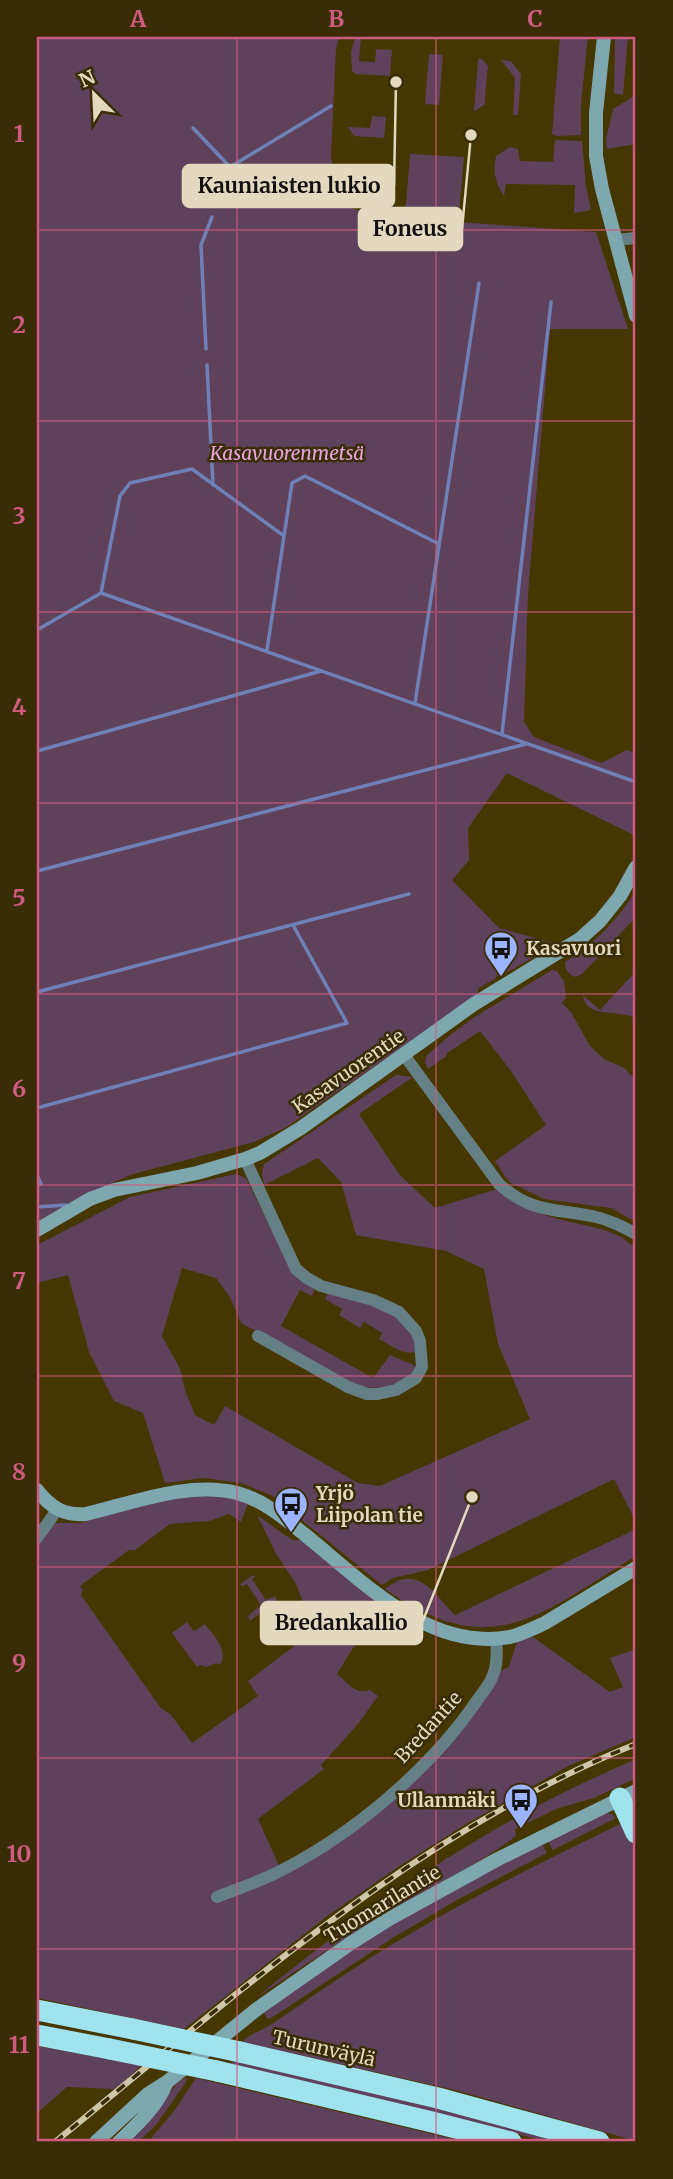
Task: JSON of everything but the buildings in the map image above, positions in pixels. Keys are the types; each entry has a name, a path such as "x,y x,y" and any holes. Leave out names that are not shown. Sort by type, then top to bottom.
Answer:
{"highway":[{"path":"628,1795 636,1833"},
{"name":"Turunväylä","path":"37,2010 240,2052 438,2098 598,2142"},
{"path":"37,2035 217,2071 511,2142"}],"street":[{"path":"604,37 596,113 596,156 602,189 636,316"},
{"path":"616,240 636,238"},
{"name":"Kasavuorentie","path":"37,1230 90,1199 114,1189 197,1173 260,1153 301,1128 474,1004 580,939 600,921 620,896 636,867"},
{"path":"404,1055 499,1184 513,1197 543,1209 596,1217 616,1223 636,1234"},
{"path":"245,1159 296,1269 321,1286 373,1300 399,1312 416,1331 420,1341 422,1367 416,1378 408,1384 378,1394 367,1394 348,1387 258,1336"},
{"path":"37,1490 44,1500 57,1510 71,1515 195,1490 237,1493 264,1504 378,1594 411,1616 444,1632 480,1639 512,1636 545,1623 636,1568"},
{"path":"37,1538 57,1510"},
{"name":"Bredantie","path":"217,1897 281,1871 357,1822 395,1790 442,1745 493,1677 497,1658 496,1638"},
{"name":"Tuomarilantie","path":"96,2142 148,2094 167,2082 257,2009 379,1925 508,1854 628,1795"},
{"name":"Tuomarilantie","path":"119,2142 136,2127 162,2094 167,2082"}],"green space":[{"name":"Kasavuorenmetsä","path":"37,37 339,37 336,49 331,156 336,186 345,206 368,213 401,216 406,203 410,154 464,157 458,222 596,232 628,329 550,329 528,594 524,722 534,737 601,763 627,750 636,754 636,836 507,773 468,828 469,860 452,880 499,928 557,944 496,976 479,988 477,995 285,1128 254,1142 130,1175 77,1199 37,1222"},
{"path":"355,37 361,37 359,61 375,62 376,49 392,50 390,76 355,74 352,71 351,52"},
{"path":"560,37 588,37 581,104 581,135 552,134"},
{"path":"615,37 628,37 623,95 614,93"},
{"path":"429,54 443,55 439,105 425,104"},
{"path":"478,59 482,59 488,66 485,104 474,112"},
{"path":"501,60 511,61 521,74 518,115 513,115 515,78"},
{"path":"636,95 636,144 607,149 606,139 613,109"},
{"path":"372,116 386,117 384,138 354,136 348,127 370,128"},
{"path":"555,140 582,141 591,210 574,213 575,185 506,184 504,196 501,191 495,177 496,156 510,147 518,149 520,161 553,162"},
{"path":"636,890 636,917 582,974 576,977 571,975 565,962 605,930"},
{"path":"552,970 557,971 564,981 566,998 562,1003 571,1012 590,1046 604,1059 624,1068 636,1080 636,1222 611,1208 544,1199 509,1182 495,1161 546,1125 511,1071 480,1031 428,1069 425,1062 427,1055 473,1018"},
{"path":"636,971 636,1019 596,1011 585,1003 583,995 600,1010"},
{"path":"396,1075 413,1077 359,1114 399,1174 435,1208 497,1189 513,1202 531,1210 606,1231 622,1238 636,1249 636,1522 614,1479 428,1570 393,1578 382,1585 271,1495 241,1483 203,1478 165,1483 143,1413 114,1401 89,1352 68,1275 37,1283 37,1245 130,1197 236,1174 246,1178 287,1262 315,1288 312,1296 300,1290 281,1326 373,1378 390,1355 416,1368 408,1377 388,1386 357,1386 241,1323 230,1297 216,1278 182,1268 162,1336 180,1369 195,1415 214,1425 225,1406 358,1483 380,1486 530,1419 498,1344 484,1269 446,1251 356,1235 341,1182 318,1158 264,1185 264,1164"},
{"path":"329,1292 384,1307 407,1324 418,1351 398,1350 379,1339 382,1333 364,1322 360,1328 339,1315 342,1309 325,1299"},
{"path":"184,1496 229,1497 248,1503 241,1522 229,1514 209,1521 170,1524 80,1586 83,1590 81,1595 160,1707 171,1715 192,1743 258,1696 248,1681 314,1631 296,1584 275,1552 257,1515 292,1540 301,1540 381,1602 337,1674 356,1690 370,1690 378,1696 358,1724 321,1765 324,1769 258,1819 280,1868 255,1887 393,1796 498,1672 509,1667 517,1641 533,1637 610,1692 623,1687 610,1658 636,1649 636,1737 568,1766 466,1824 398,1867 326,1917 184,2029 37,1998 37,1545 53,1523 81,1523"},
{"path":"636,1529 636,1556 543,1612 515,1622 487,1627 456,1624 423,1612 385,1589 407,1579 416,1580 432,1590 455,1615"},
{"path":"253,1575 255,1577 252,1579 266,1600 275,1596 277,1600 250,1621 248,1616 261,1605 247,1584 240,1584"},
{"path":"187,1622 194,1631 205,1624 222,1648 220,1665 216,1663 197,1667 172,1633"},
{"path":"636,1759 636,1778 594,1798 556,1809 515,1829 516,1836 490,1854 370,1924 255,1999 344,1929 437,1865 534,1808"},
{"path":"606,1813 616,1818 553,1850 548,1841"},
{"path":"624,1822 636,1848 636,2141 455,2090 242,2042 421,1927 507,1880"},
{"path":"542,1844 547,1853 457,1900 391,1939 276,2015 268,2019 264,2013 378,1933"},
{"path":"37,2046 142,2065 116,2089 67,2087 37,2113"},
{"path":"232,2061 370,2089 569,2142 547,2142 231,2065"},
{"path":"185,2078 186,2082 156,2125 138,2142 127,2142 152,2116 178,2082"},
{"path":"196,2078 466,2142 148,2142 174,2111"}],"waterway":[{"path":"230,167 331,106"},
{"path":"193,128 230,167 217,202"},
{"path":"206,349 201,245 212,217"},
{"path":"415,703 479,283"},
{"path":"502,734 551,302"},
{"path":"207,365 213,485"},
{"path":"101,593 120,496 130,483 192,469 284,536"},
{"path":"267,650 292,483 305,476 439,544"},
{"path":"37,630 101,593 636,782"},
{"path":"37,751 321,671"},
{"path":"37,871 526,744"},
{"path":"37,992 409,894"},
{"path":"37,1108 347,1023 293,925"},
{"path":"37,1175 41,1184"},
{"path":"37,1207 66,1205"}],"railway":[{"path":"55,2142 260,1975 403,1870 478,1823 555,1780 636,1744"}],"place":[{"name":"Kauniaisten lukio","path":"396,82"},
{"name":"Foneus","path":"471,135"},
{"name":"Kasavuori","path":"501,978"},
{"name":"Bredankallio","path":"472,1497"},
{"name":"Yrjö Liipolan tie","path":"291,1534"},
{"name":"Ullanmäki","path":"521,1830"}]}
